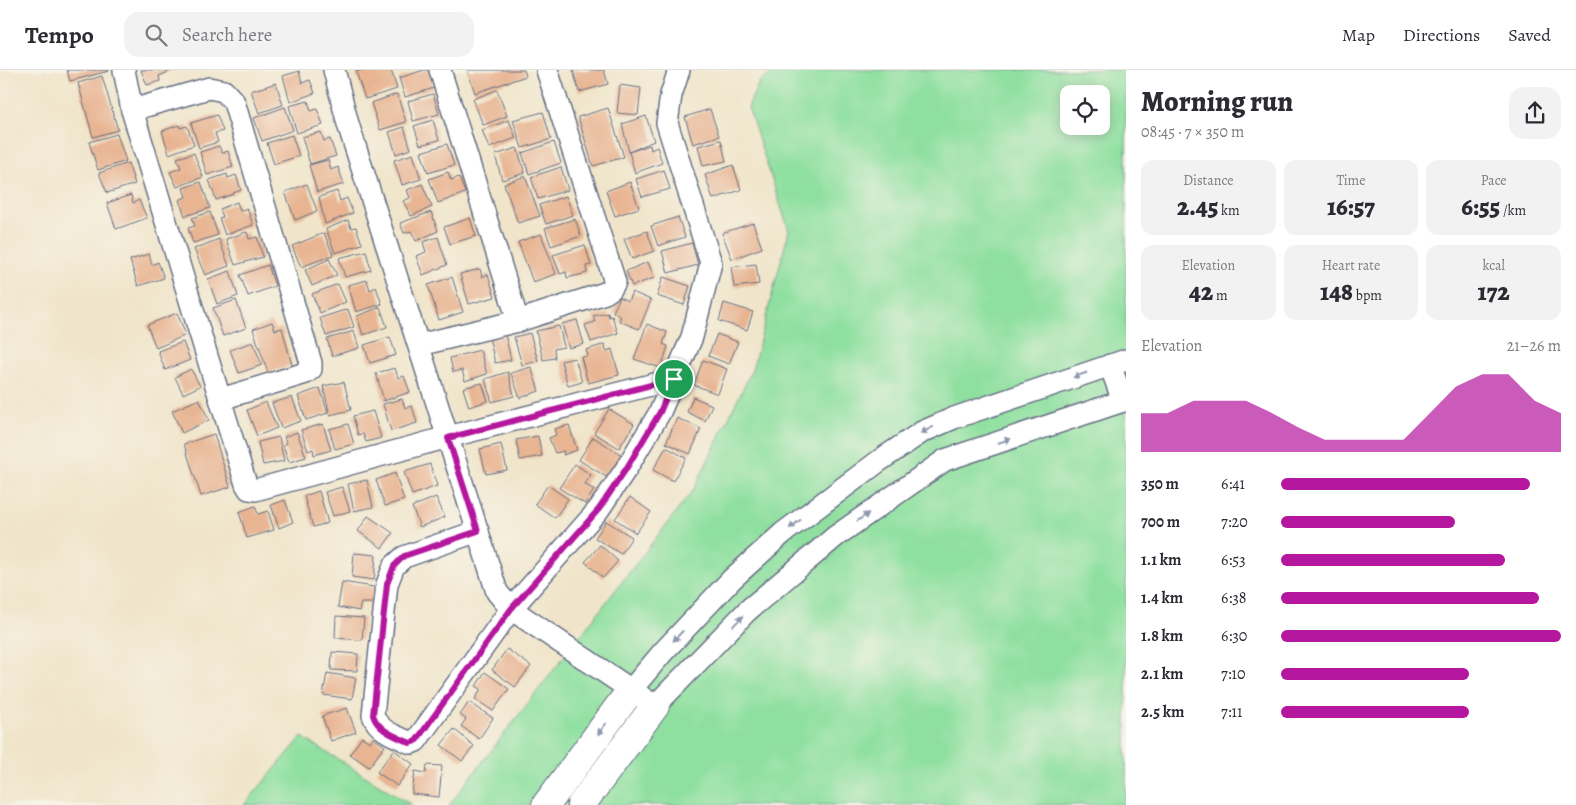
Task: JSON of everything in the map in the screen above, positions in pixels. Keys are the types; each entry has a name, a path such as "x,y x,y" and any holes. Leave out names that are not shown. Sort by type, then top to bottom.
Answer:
{"street":[{"path":"124,70 132,110 249,489 255,490 674,379"},
{"path":"334,70 348,124 497,592 511,609 655,706"},
{"path":"440,70 518,321"},
{"path":"419,345 518,321 605,293 611,289 614,282 547,70"},
{"path":"478,531 404,556 394,566 387,584 373,715 376,722 382,728 410,743 416,741 511,609 599,509 626,469 660,412 692,337 711,263 667,123 671,95 679,70"},
{"path":"132,110 209,88 224,92 234,102 311,362 311,369 306,373 221,399"},
{"path":"546,805 631,690 664,652 739,572 783,533 879,461 922,432 954,418 1118,362 1124,401 945,460 836,536 747,611 655,706 581,805"}],"green space":[{"path":"778,70 1126,70 1126,805 449,805 694,489 752,370 789,231 748,107 759,82"},
{"path":"302,737 412,805 244,805"}],"building":[{"path":"67,70 109,70 109,71 70,81"},
{"path":"141,70 173,70 159,76 160,81 147,85"},
{"path":"362,70 391,70 397,89 365,99 356,72"},
{"path":"428,70 434,88 405,97 399,78"},
{"path":"467,70 524,70 526,76 475,93"},
{"path":"573,70 604,70 608,84 579,92"},
{"path":"299,71 302,83 310,80 315,93 290,102 283,76"},
{"path":"102,76 118,130 93,137 78,83"},
{"path":"276,83 283,105 259,113 251,91"},
{"path":"620,85 641,88 638,115 617,113"},
{"path":"497,90 507,116 483,125 473,99"},
{"path":"397,94 406,122 380,130 371,103"},
{"path":"433,94 439,114 413,121 408,101"},
{"path":"308,101 311,111 317,109 323,125 297,133 289,106"},
{"path":"285,107 293,130 262,141 254,118"},
{"path":"608,108 624,157 593,166 578,117"},
{"path":"710,109 719,136 693,144 685,117"},
{"path":"543,112 551,139 522,148 513,120"},
{"path":"217,115 223,131 215,133 218,142 199,148 191,123"},
{"path":"646,116 654,141 629,152 622,124"},
{"path":"433,120 439,140 420,145 414,126"},
{"path":"509,120 516,138 489,148 482,130"},
{"path":"179,125 180,128 187,126 194,145 169,154 162,131"},
{"path":"404,127 411,149 396,154 389,132"},
{"path":"321,132 324,141 330,139 336,156 310,164 302,137"},
{"path":"117,134 126,161 98,170 89,142"},
{"path":"292,135 299,156 274,164 267,143"},
{"path":"721,140 726,161 703,166 698,146"},
{"path":"554,142 561,163 529,174 522,153"},
{"path":"447,144 454,165 428,173 421,152"},
{"path":"650,145 651,150 657,147 662,163 635,173 629,152"},
{"path":"219,146 222,153 228,151 233,167 207,175 200,152"},
{"path":"517,148 525,173 502,180 495,155"},
{"path":"194,153 203,177 177,187 170,172 181,168 177,158"},
{"path":"413,154 421,179 402,185 394,160"},
{"path":"328,160 331,170 338,167 344,184 317,192 309,165"},
{"path":"128,163 135,184 107,193 99,173"},
{"path":"733,165 741,190 713,199 705,175"},
{"path":"561,167 568,190 538,199 531,177"},
{"path":"664,170 670,189 642,197 636,179"},
{"path":"448,172 451,180 459,177 465,193 438,203 429,179"},
{"path":"227,174 228,178 236,175 241,190 216,200 209,180"},
{"path":"525,176 540,216 518,223 504,184"},
{"path":"201,182 210,208 185,216 179,200 186,197 183,188"},
{"path":"630,182 639,208 615,216 606,191"},
{"path":"307,184 317,211 295,220 285,192"},
{"path":"422,184 432,207 411,216 403,201 410,198 407,190"},
{"path":"337,191 340,201 347,198 353,213 325,224 319,197"},
{"path":"131,195 133,203 139,200 147,218 116,229 107,203"},
{"path":"566,196 573,215 546,224 539,205"},
{"path":"237,202 240,211 247,208 253,225 225,235 219,218 223,217 220,209"},
{"path":"210,212 218,235 193,243 188,228 195,226 192,218"},
{"path":"431,212 438,231 416,241 411,231 404,233 400,223"},
{"path":"678,217 685,237 658,246 651,226"},
{"path":"470,218 476,236 450,244 444,227"},
{"path":"575,219 581,236 551,246 545,228"},
{"path":"348,220 351,228 356,227 362,244 335,253 326,229"},
{"path":"753,223 762,248 732,259 722,233"},
{"path":"647,231 654,251 632,259 624,239"},
{"path":"247,232 249,239 257,237 263,257 235,265 226,239"},
{"path":"324,233 333,255 301,267 292,246"},
{"path":"541,234 556,274 533,282 518,242"},
{"path":"438,237 447,265 423,275 416,256 426,252 423,242"},
{"path":"219,239 229,266 205,275 194,249"},
{"path":"692,243 698,265 668,273 662,251"},
{"path":"585,245 591,265 586,266 587,273 567,278 566,272 560,274 553,255"},
{"path":"366,251 371,270 345,277 339,258"},
{"path":"149,254 152,265 158,262 164,278 138,286 130,260"},
{"path":"329,259 337,275 312,286 305,270"},
{"path":"648,262 654,278 632,286 626,271"},
{"path":"756,264 759,284 734,287 731,267"},
{"path":"268,265 275,286 248,296 240,275"},
{"path":"480,269 482,277 488,274 495,297 469,304 460,274"},
{"path":"230,271 238,296 217,304 208,279"},
{"path":"452,277 463,312 439,320 428,285"},
{"path":"663,277 690,286 684,305 657,296"},
{"path":"367,280 370,290 376,287 382,304 356,312 348,285"},
{"path":"338,284 346,302 320,313 312,294"},
{"path":"632,292 651,300 639,329 619,321 621,317 613,312 620,297 628,301"},
{"path":"236,300 246,328 223,336 213,308"},
{"path":"724,303 753,312 747,330 719,321"},
{"path":"380,307 387,327 363,335 357,316"},
{"path":"348,309 354,327 326,336 320,318"},
{"path":"177,313 186,335 156,348 147,325"},
{"path":"608,313 609,317 612,316 618,333 591,342 585,325 595,322 593,316"},
{"path":"577,320 584,344 569,348 562,324"},
{"path":"272,322 275,330 282,328 292,365 268,373 253,329"},
{"path":"647,324 667,332 663,344 668,346 661,368 634,359"},
{"path":"559,326 564,347 554,349 555,358 543,360 536,331"},
{"path":"354,331 359,348 332,356 327,339"},
{"path":"530,333 538,361 522,365 514,337"},
{"path":"505,334 511,360 495,363 489,337"},
{"path":"717,334 738,342 729,364 708,356"},
{"path":"390,337 396,355 370,363 364,345"},
{"path":"183,342 190,360 165,370 158,351"},
{"path":"253,342 262,365 239,373 230,350"},
{"path":"605,344 606,351 612,349 619,375 588,383 581,357 588,356 586,350"},
{"path":"480,350 487,374 465,381 462,370 453,372 450,358"},
{"path":"575,358 582,382 568,386 561,361"},
{"path":"703,360 727,369 718,394 694,385"},
{"path":"531,367 539,391 520,398 511,373"},
{"path":"395,368 398,378 404,376 410,392 384,401 376,373"},
{"path":"191,369 200,386 183,394 175,377"},
{"path":"508,372 514,396 492,402 485,379"},
{"path":"344,382 351,410 330,415 323,386"},
{"path":"482,383 488,401 469,407 463,388"},
{"path":"320,388 328,413 306,420 298,396"},
{"path":"292,397 301,421 281,428 272,403"},
{"path":"693,397 712,405 705,421 687,412"},
{"path":"199,399 209,420 182,433 172,411"},
{"path":"402,399 405,408 412,406 417,423 391,431 383,404"},
{"path":"266,402 277,428 257,436 247,410"},
{"path":"609,409 634,424 619,448 594,433"},
{"path":"373,411 381,438 366,442 363,434 358,435 353,416"},
{"path":"677,418 701,429 690,454 666,443"},
{"path":"323,424 331,450 314,455 313,449 308,451 301,430"},
{"path":"348,424 354,444 335,449 329,429"},
{"path":"569,425 577,450 563,455 564,451 555,453 549,438 556,435 554,429"},
{"path":"297,432 306,457 289,462 283,445 287,443 284,437"},
{"path":"214,434 230,487 201,496 184,444"},
{"path":"538,436 542,456 520,460 516,440"},
{"path":"279,437 284,461 263,465 258,442"},
{"path":"593,437 622,455 608,478 579,460"},
{"path":"501,444 507,470 486,474 480,449"},
{"path":"666,447 686,458 673,481 653,470"},
{"path":"430,464 437,486 412,495 404,472"},
{"path":"575,464 591,475 585,484 594,490 585,504 559,488"},
{"path":"395,473 404,500 385,506 376,480"},
{"path":"367,480 373,507 354,511 348,484"},
{"path":"548,485 568,499 555,518 535,504"},
{"path":"342,487 350,511 333,516 325,492"},
{"path":"319,491 328,523 313,527 304,496"},
{"path":"436,497 445,517 420,527 412,507"},
{"path":"630,497 651,512 636,533 615,519"},
{"path":"285,500 293,522 279,528 271,505"},
{"path":"255,506 258,514 268,511 274,530 247,538 239,512"},
{"path":"368,516 393,533 382,548 358,531"},
{"path":"606,521 632,537 621,554 595,538"},
{"path":"600,545 618,561 603,578 585,562"},
{"path":"354,553 376,555 374,580 352,577"},
{"path":"342,582 374,587 373,603 361,603 359,611 338,607"},
{"path":"336,616 364,618 362,640 335,638"},
{"path":"507,649 531,666 515,687 492,670"},
{"path":"332,652 358,654 357,671 331,670"},
{"path":"485,672 509,689 493,711 475,699 481,689 476,686"},
{"path":"327,673 356,678 352,699 323,695"},
{"path":"469,702 493,718 479,739 461,726 466,719 460,715"},
{"path":"347,708 356,732 331,741 322,716"},
{"path":"454,729 474,746 462,761 441,745"},
{"path":"362,737 370,742 373,738 385,746 369,767 350,754"},
{"path":"394,750 413,764 397,786 377,772"},
{"path":"427,765 442,766 439,797 412,794 415,771 426,773"}],"route":[{"path":"674,379 660,412 626,469 599,509 511,609 416,741 410,743 382,728 376,722 373,715 387,584 394,566 404,556 478,531 448,438 674,379"}]}
